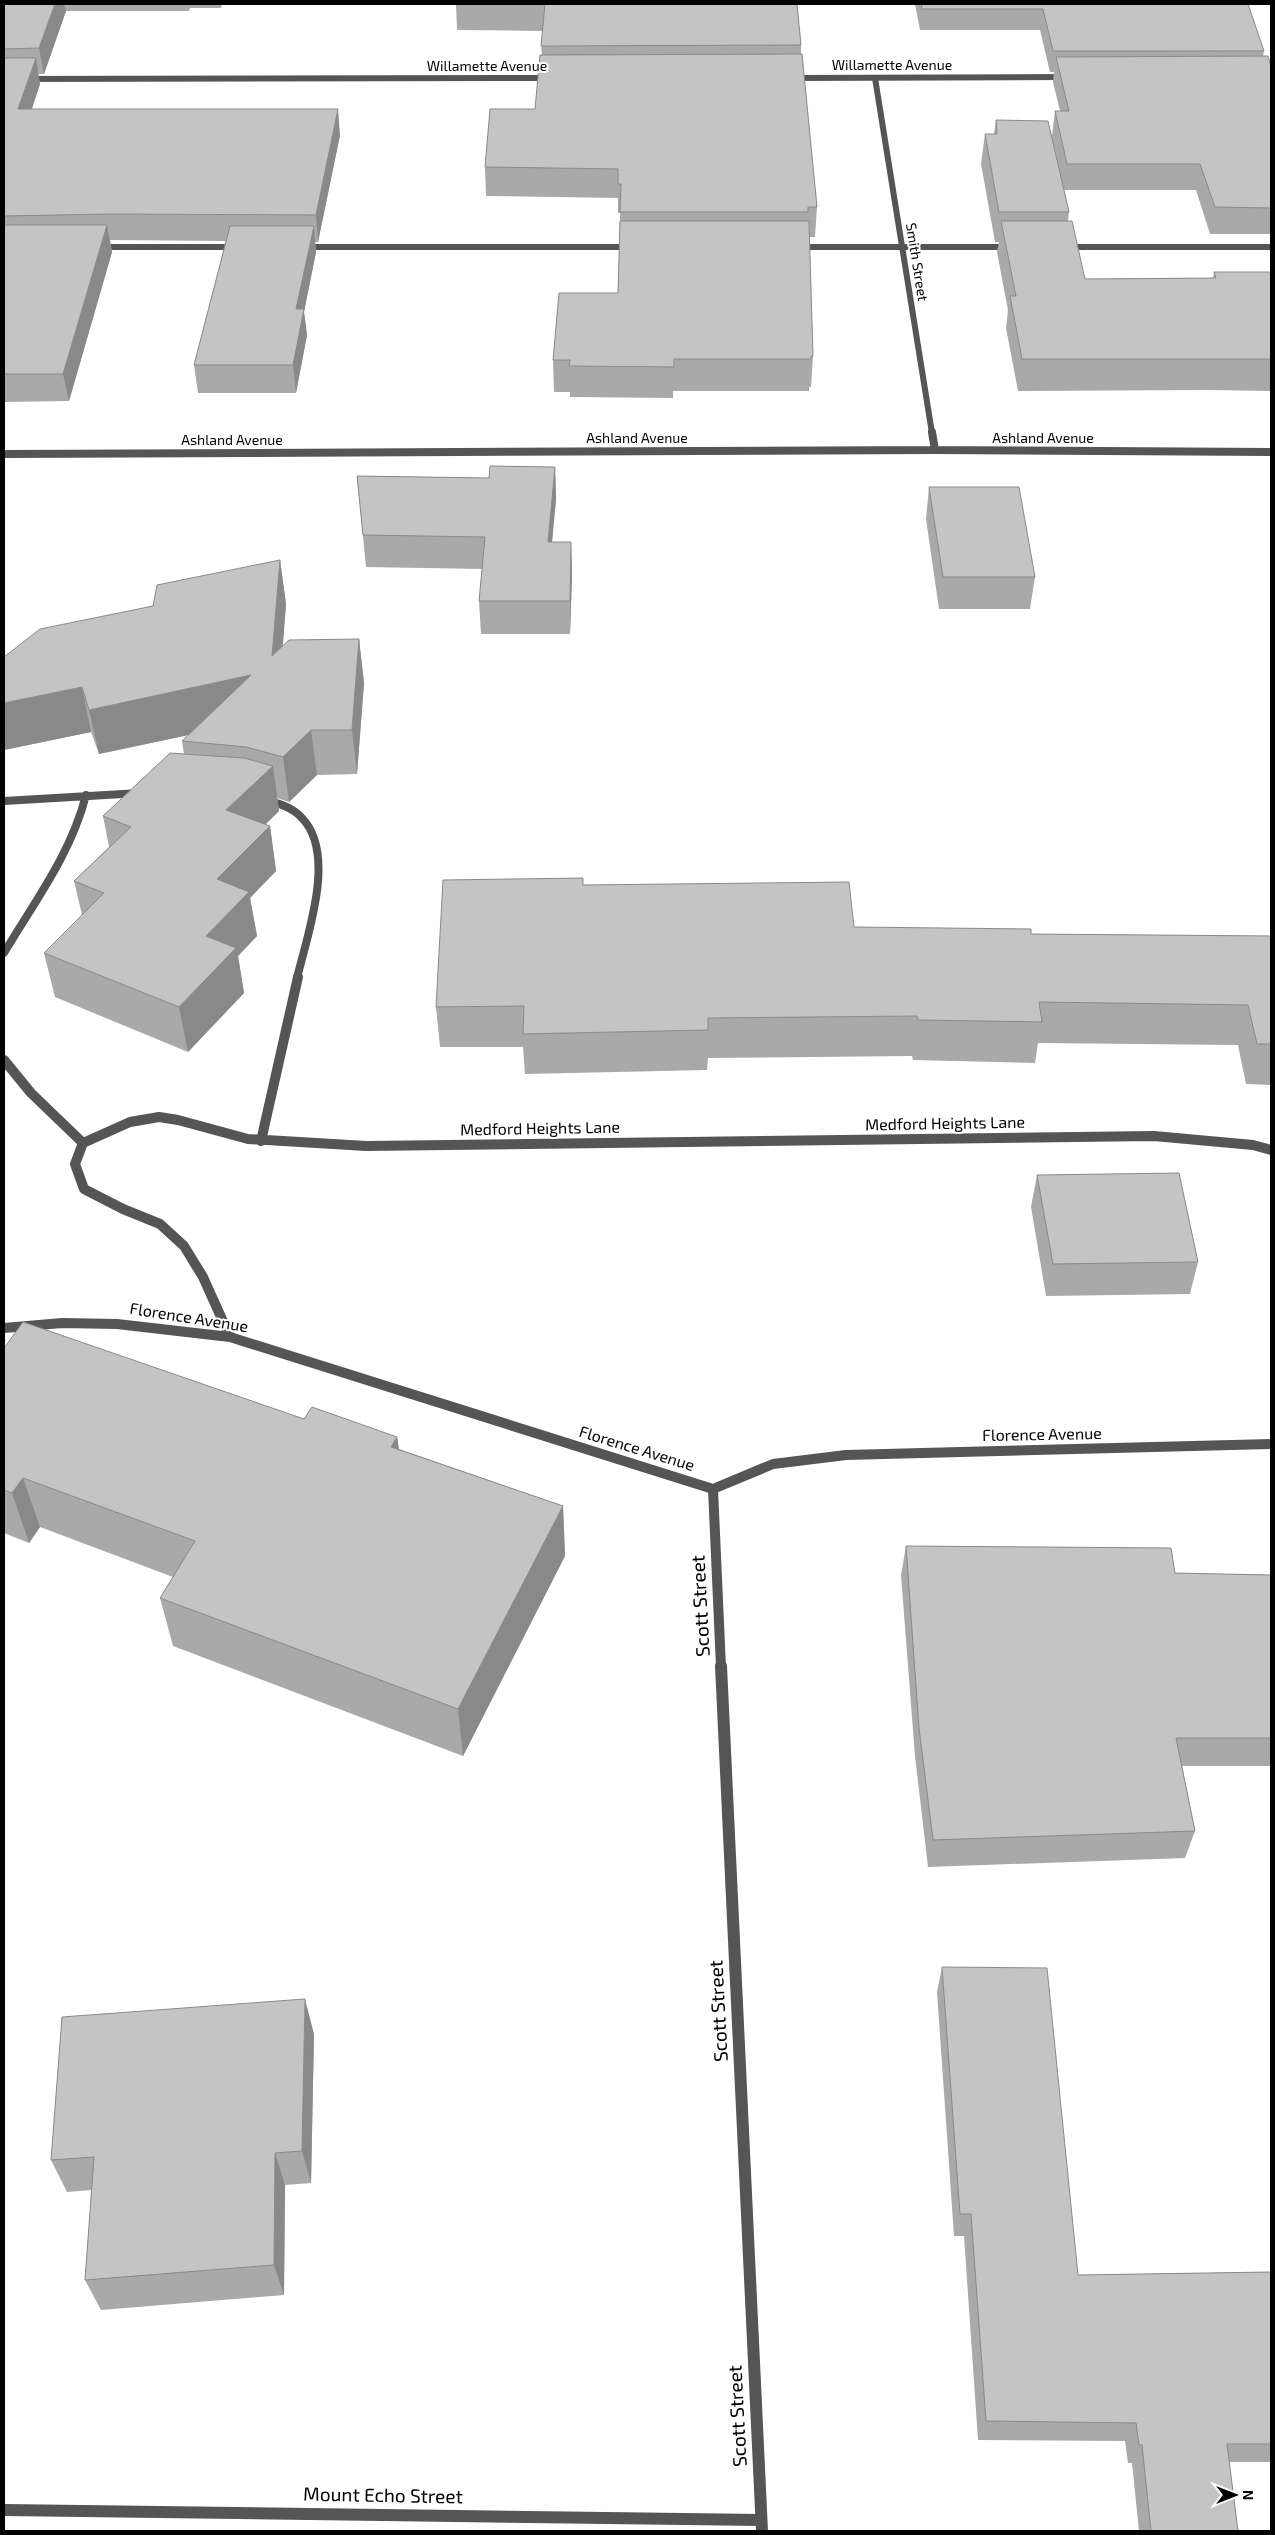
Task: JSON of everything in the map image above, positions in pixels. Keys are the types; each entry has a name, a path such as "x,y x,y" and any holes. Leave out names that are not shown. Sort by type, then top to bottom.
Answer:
{"street":[{"name":"Willamette Avenue","path":"786,78 1073,77"},
{"name":"Willamette Avenue","path":"4,79 558,78"},
{"name":"Smith Street","path":"875,78 936,450"},
{"path":"94,247 243,247"},
{"path":"293,247 643,247"},
{"path":"792,247 1022,247"},
{"path":"1062,247 1271,247"},
{"name":"Ashland Avenue","path":"4,454 936,450 1271,452"},
{"path":"4,801 150,792"},
{"path":"4,953 66,850 81,820 86,795"},
{"path":"254,798 282,803 308,821 317,847 319,881 261,1141"},
{"path":"4,1060 31,1093 83,1143 75,1164 84,1189 160,1224 184,1246 203,1277 230,1337"},
{"name":"Medford Heights Lane","path":"83,1143 135,1121 157,1116 203,1126 231,1136 261,1141 366,1146 1154,1136 1253,1145 1271,1150"},
{"name":"Florence Avenue","path":"4,1328 33,1324 97,1321 158,1326 230,1337 713,1489 773,1464 846,1455 1271,1444"},
{"name":"Scott Street","path":"713,1489 761,2526"},
{"name":"Mount Echo Street","path":"4,2510 761,2526"}],"building":[{"path":"4,4 55,4 39,48 4,49"},
{"path":"545,4 797,4 801,45 541,46"},
{"path":"921,4 1248,4 1264,51 1053,51 1043,9 922,9"},
{"path":"802,54 817,207 808,207 808,212 620,212 621,184 618,184 618,169 485,167 490,109 535,109 540,55"},
{"path":"1268,56 1271,66 1271,208 1215,207 1200,164 1067,164 1055,111 1069,111 1056,57"},
{"path":"4,58 36,58 18,109 338,109 316,215 111,214 4,216"},
{"path":"996,120 1048,121 1069,212 999,212 985,134 997,134"},
{"path":"620,221 809,221 813,356 811,356 811,359 674,359 674,367 569,366 570,360 553,360 559,293 618,293"},
{"path":"1001,221 1072,221 1085,279 1216,278 1214,272 1271,272 1271,359 1022,359 1010,296 1016,296"},
{"path":"4,225 107,225 63,374 4,374"},
{"path":"230,226 314,226 296,309 304,309 293,365 194,365"},
{"path":"490,466 555,467 548,542 571,542 570,601 479,601 485,537 363,535 357,476 489,478"},
{"path":"929,487 1019,487 1035,577 943,577"},
{"path":"280,560 272,656 289,640 359,639 352,730 311,730 283,757 246,747 182,741 251,675 89,710 82,687 4,703 4,657 40,629 153,606 157,585"},
{"path":"170,753 244,758 273,766 226,810 270,826 217,879 249,892 206,936 236,948 179,1007 44,953 104,893 74,881 131,827 103,816"},
{"path":"583,878 583,885 849,882 854,927 1031,929 1031,934 1271,936 1271,1044 1257,1044 1248,1005 1039,1002 1042,1022 918,1020 917,1016 708,1018 708,1030 523,1034 524,1006 436,1007 443,880"},
{"path":"1179,1173 1198,1262 1053,1264 1037,1175"},
{"path":"23,1322 304,1419 312,1407 397,1437 391,1447 563,1506 458,1709 160,1598 195,1541 23,1478 12,1493 4,1490 4,1348"},
{"path":"906,1546 1171,1548 1175,1573 1271,1575 1271,1738 1176,1738 1195,1831 933,1840 919,1728"},
{"path":"942,1967 1047,1968 1078,2275 1271,2272 1271,2444 1227,2444 1238,2531 1151,2531 1142,2445 1139,2445 1136,2423 986,2421 971,2214 960,2214"},
{"path":"305,1999 302,2151 275,2153 274,2265 85,2280 94,2157 51,2160 62,2017"}]}
